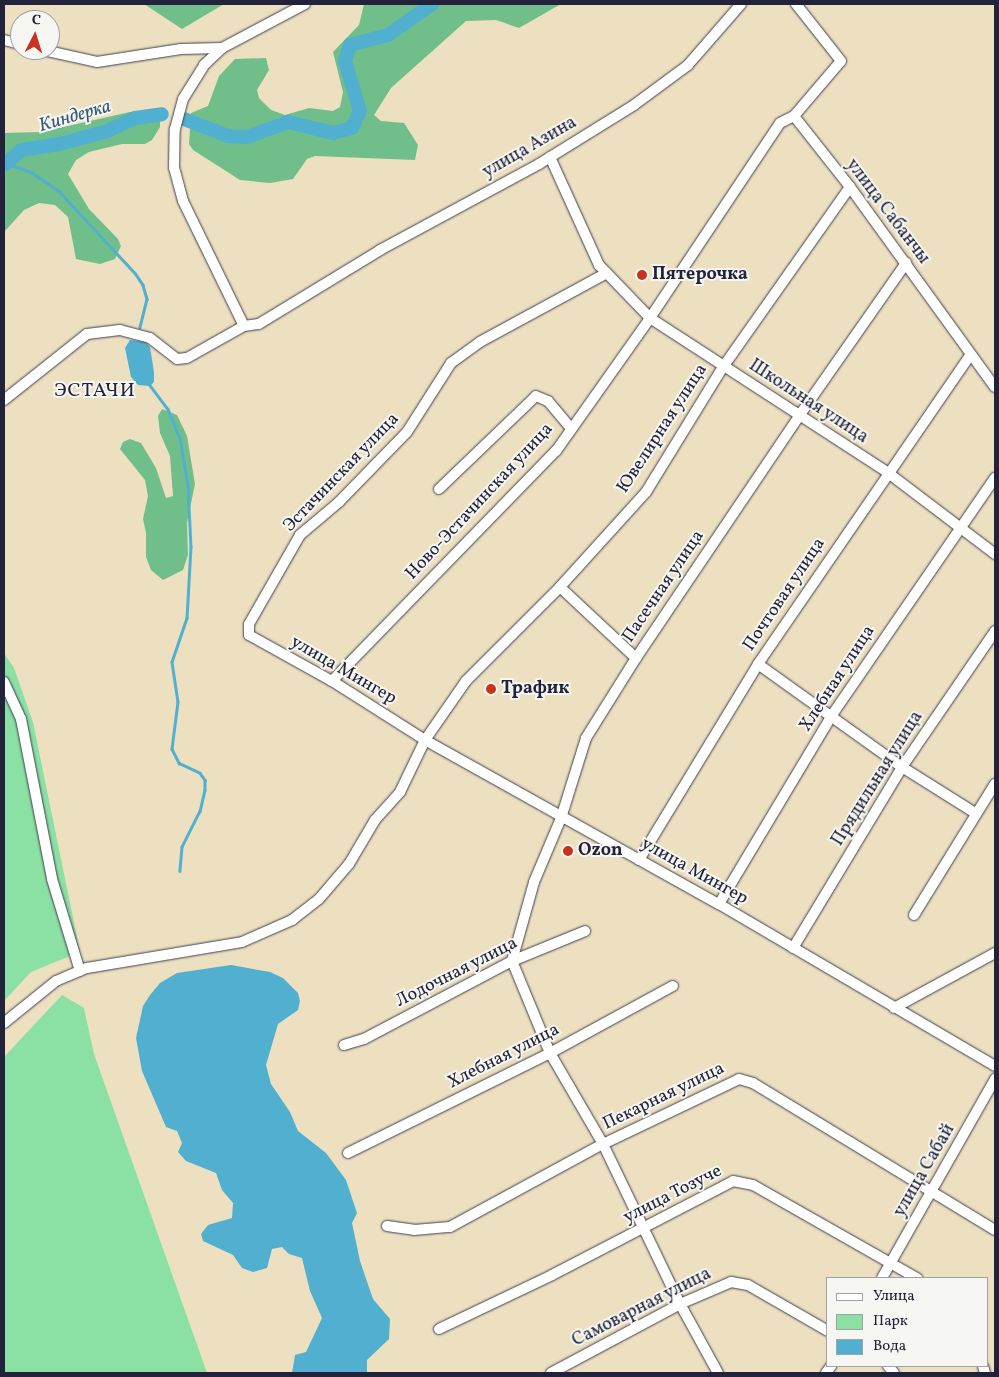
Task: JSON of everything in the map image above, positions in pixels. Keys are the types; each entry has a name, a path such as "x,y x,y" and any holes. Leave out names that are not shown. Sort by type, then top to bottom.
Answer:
{"street":[{"path":"244,326 183,201 174,168 174,129 183,99 204,65 222,48 305,4"},
{"name":"улица Азина","path":"4,400 87,334 120,330 150,338 177,359 187,358 244,326 259,324 380,250 550,157 674,78 741,4"},
{"path":"794,116 841,61 796,4"},
{"path":"60,54 97,62 181,49 222,48"},
{"name":"улица Сабанчы","path":"794,116 850,187 906,263 970,356 995,387"},
{"name":"Ново-Эстачинская улица","path":"332,681 556,451 650,318 780,123 794,116"},
{"name":"Школьная улица","path":"550,157 565,184 585,236 605,274 650,318 887,472 995,554"},
{"name":"Ювелирная улица","path":"4,1023 56,981 80,971 242,942 292,920 319,899 349,864 375,820 400,792 425,740 466,681 560,587 646,492 723,367 850,187"},
{"name":"Пасечная улица","path":"512,961 534,882 561,818 586,738 636,658 799,416 906,263"},
{"name":"Эстачинская улица","path":"248,632 249,624 300,535 339,502 407,432 451,362 471,347 605,274"},
{"name":"Почтовая улица","path":"639,860 758,664 887,472 970,356"},
{"path":"439,489 536,396 548,401 572,428"},
{"name":"Хлебная улица","path":"719,904 832,715 995,478"},
{"path":"560,587 636,658"},
{"name":"Прядильная улица","path":"793,948 902,768 995,631"},
{"name":"улица Мингер","path":"248,632 252,638 332,681 425,740 561,818 719,904 995,1066"},
{"path":"758,664 832,715 902,768 975,813"},
{"path":"4,682 21,719 52,879 80,971"},
{"path":"914,915 975,813 995,784"},
{"name":"Лодочная улица","path":"344,1045 364,1039 512,961 585,930"},
{"path":"894,1008 995,953"},
{"path":"512,961 550,1052 603,1144 680,1304 718,1373"},
{"name":"Хлебная улица","path":"348,1153 550,1052 673,986"},
{"name":"улица Сабай","path":"883,1277 995,1079"},
{"name":"Пекарная улица","path":"387,1226 414,1230 450,1227 603,1144 735,1080 746,1080 995,1230"},
{"name":"улица Тозуче","path":"439,1329 552,1275 724,1184 744,1181 915,1277"},
{"name":"Самоварная улица","path":"551,1373 680,1304 725,1283 740,1282 826,1330"}],"green space":[{"path":"144,4 224,4 182,29"},
{"path":"364,4 561,4 519,28 496,20 466,21 391,88 374,115 381,121 404,123 418,145 415,160 315,156 307,159 293,179 270,183 240,180 193,150 189,144 191,113 208,106 219,76 235,59 266,58 269,70 257,90 259,98 271,110 285,115 309,108 333,111 340,107 343,92 333,52 359,25"},
{"path":"130,112 142,112 160,119 160,127 152,140 145,144 122,144 89,152 76,160 68,174 89,209 118,239 121,246 115,259 100,264 76,259 68,217 55,205 39,203 24,210 4,232 4,133 41,132"},
{"path":"162,409 177,415 187,436 195,484 187,523 188,555 183,570 163,580 151,570 146,557 146,533 143,519 148,496 145,480 120,449 123,442 130,439 141,443 156,468 166,498 173,496 170,456 160,433 158,416"},
{"path":"4,653 14,668 33,722 80,952 31,972 4,1001"},
{"path":"62,995 84,1008 94,1054 207,1373 4,1373 4,1057"}],"water":[{"path":"130,340 145,342 150,347 154,382 150,386 138,385 131,377 125,348"},
{"path":"231,965 270,972 283,978 298,993 300,1001 298,1010 278,1024 266,1065 271,1084 290,1112 298,1131 326,1153 346,1180 357,1213 352,1223 360,1261 373,1299 390,1319 389,1339 367,1360 367,1373 292,1373 295,1355 306,1352 322,1318 310,1291 302,1258 289,1254 282,1247 272,1249 267,1268 253,1272 242,1268 233,1255 203,1241 201,1234 208,1225 232,1218 233,1203 222,1190 216,1173 186,1161 178,1152 182,1143 177,1131 166,1127 142,1071 136,1038 143,1006 160,983 177,973"}],"waterway":[{"name":"Киндерка","path":"184,119 228,136 247,137 288,122 333,133 352,128 360,111 345,61 350,45 388,35 432,4"},
{"name":"Киндерка","path":"4,165 21,150 60,144 107,131 135,118 162,114"},
{"path":"5,163 31,172 59,191 135,273 143,285 147,299 140,327"},
{"path":"149,384 168,409 180,438 188,486 191,547 187,618 172,662 178,702 172,749 179,763 200,773 205,780 205,790 200,811 182,847 180,871"}],"place":[{"name":"Пятерочка","path":"642,275"},
{"name":"Трафик","path":"491,689"},
{"name":"Ozon","path":"568,851"}],"district":[{"name":"ЭСТАЧИ","path":"95,391"}]}
